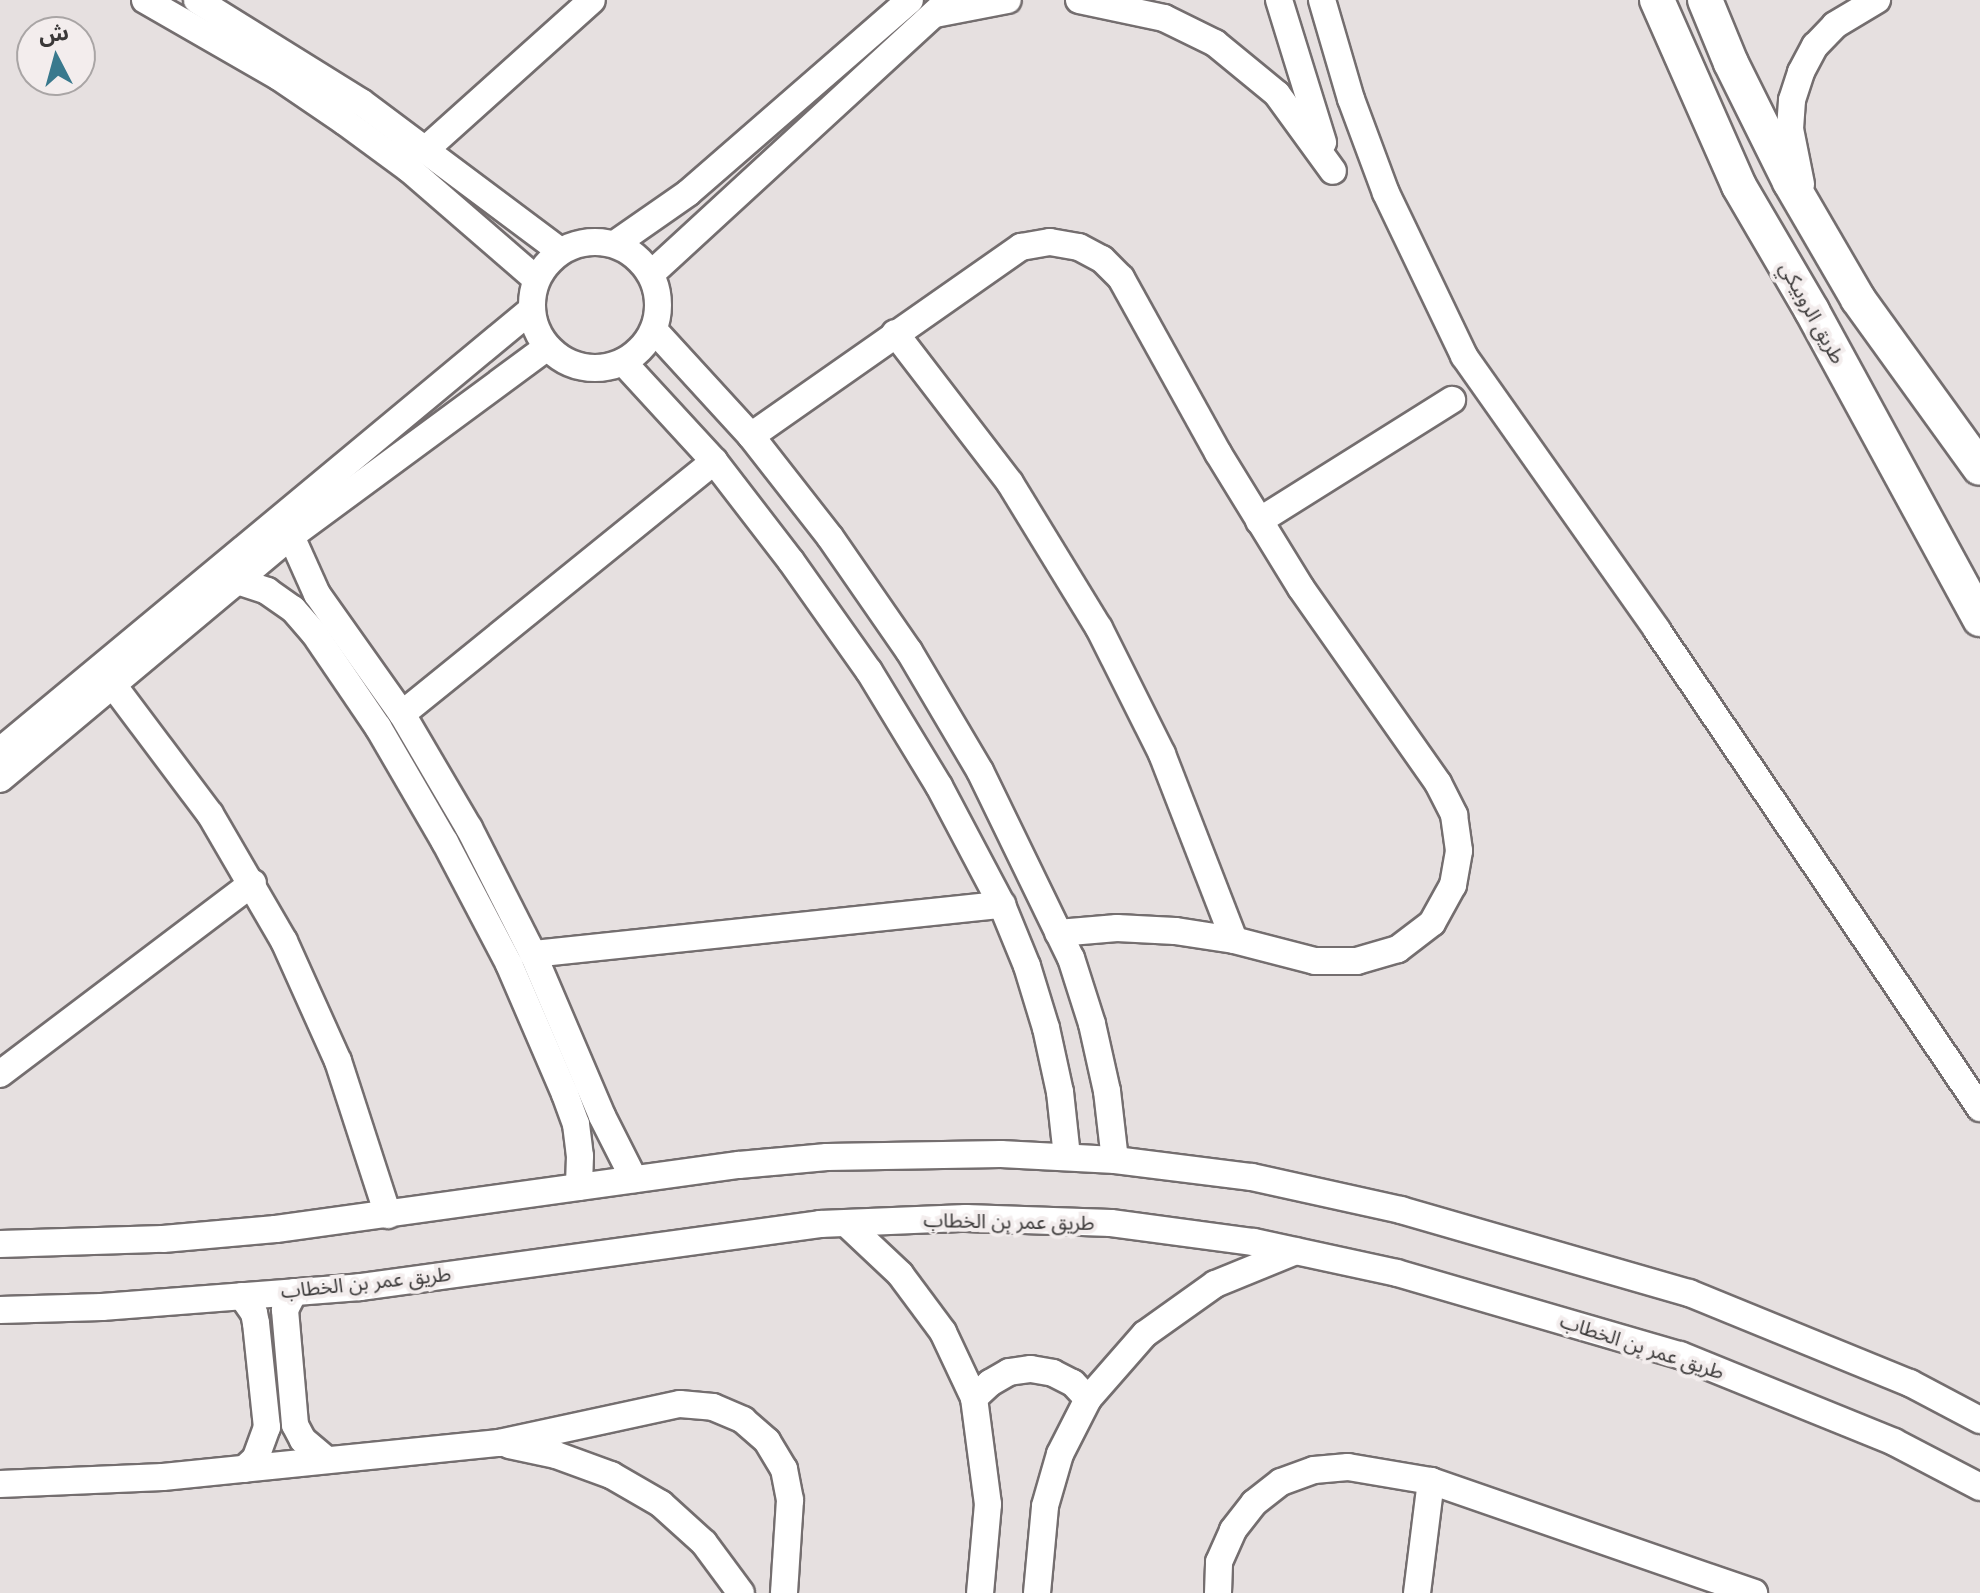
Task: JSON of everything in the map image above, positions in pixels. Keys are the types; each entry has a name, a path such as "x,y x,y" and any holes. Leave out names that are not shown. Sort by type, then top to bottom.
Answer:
{"main road":[{"name":"طريق الروبيكي","path":"1657,0 1739,186 1812,311 1980,619"},
{"path":"1705,0 1731,63 1810,218 1858,299 1980,468"}],"street":[{"path":"145,0 279,77 345,122 409,169 536,279"},
{"path":"197,0 293,57 560,251"},
{"path":"615,244 688,193 930,5 1008,0"},
{"path":"1079,0 1164,18 1215,43 1277,94 1333,171"},
{"path":"1279,0 1333,171"},
{"path":"1322,0 1371,155 1409,248 1464,356 1657,630 1980,1108"},
{"path":"1810,218 1790,129 1796,86 1815,46 1835,25 1877,0"},
{"path":"425,150 586,2"},
{"path":"651,274 930,5"},
{"path":"1333,171 1371,155"},
{"path":"597,241 615,244 630,251 651,274 658,311 654,330 641,348 623,362 603,368 582,367 563,360 547,347 536,330 531,310 536,279 560,251 597,241"},
{"path":"751,436 1021,247 1050,242 1079,247 1102,259 1121,278 1259,521 1345,654 1438,783 1454,815 1459,851 1453,885 1432,923 1398,949 1357,961 1315,961 1234,940 1175,931 1117,928 1058,933"},
{"path":"0,751 531,310"},
{"path":"654,330 751,436 830,537 909,651 980,771 1071,958 1092,1024 1107,1091 1115,1160"},
{"path":"895,333 1010,483 1091,614 1162,754 1234,940"},
{"path":"0,779 291,536 547,347"},
{"path":"623,362 714,461 791,561 869,671 939,786 1002,905 1027,966 1046,1028 1060,1092 1067,1156"},
{"path":"1259,521 1452,400"},
{"path":"402,714 714,461"},
{"path":"291,536 317,594 402,714 469,828 533,954 602,1116 634,1179"},
{"path":"237,581 267,591 293,609 314,633 378,727 445,842 509,964 565,1094 576,1124 580,1156 579,1187"},
{"path":"113,685 187,781 253,883 296,965 338,1061 388,1215"},
{"path":"0,1074 253,883"},
{"path":"533,954 1002,905"},
{"path":"0,1244 163,1239 388,1215 634,1179 827,1157 914,1153 1115,1160 1252,1177 1401,1210 1689,1293 1910,1383 1980,1420"},
{"name":"طريق عمر بن الخطاب","path":"0,1310 102,1307 360,1287 747,1232 847,1224 966,1218 1111,1223 1254,1242 1397,1273 1680,1355 1894,1442 1980,1487"},
{"path":"847,1224 900,1274 943,1332 974,1398 988,1504 980,1593"},
{"path":"1037,1593 1045,1506 1060,1454 1088,1399 1145,1334 1215,1284 1296,1251"},
{"path":"294,1292 285,1310 295,1425 308,1446 327,1460"},
{"path":"242,1296 254,1313 256,1323 267,1427 256,1458 244,1469"},
{"path":"974,1398 999,1377 1031,1369 1063,1378 1088,1399"},
{"path":"0,1484 163,1477 499,1443 680,1404 713,1407 743,1420 767,1441 784,1469 790,1500 784,1593"},
{"path":"499,1443 556,1455 611,1475 661,1504 704,1543 741,1593"},
{"path":"1218,1593 1219,1562 1233,1530 1254,1503 1281,1482 1314,1470 1348,1467 1431,1481 1754,1593"},
{"path":"1417,1593 1431,1481"}]}
